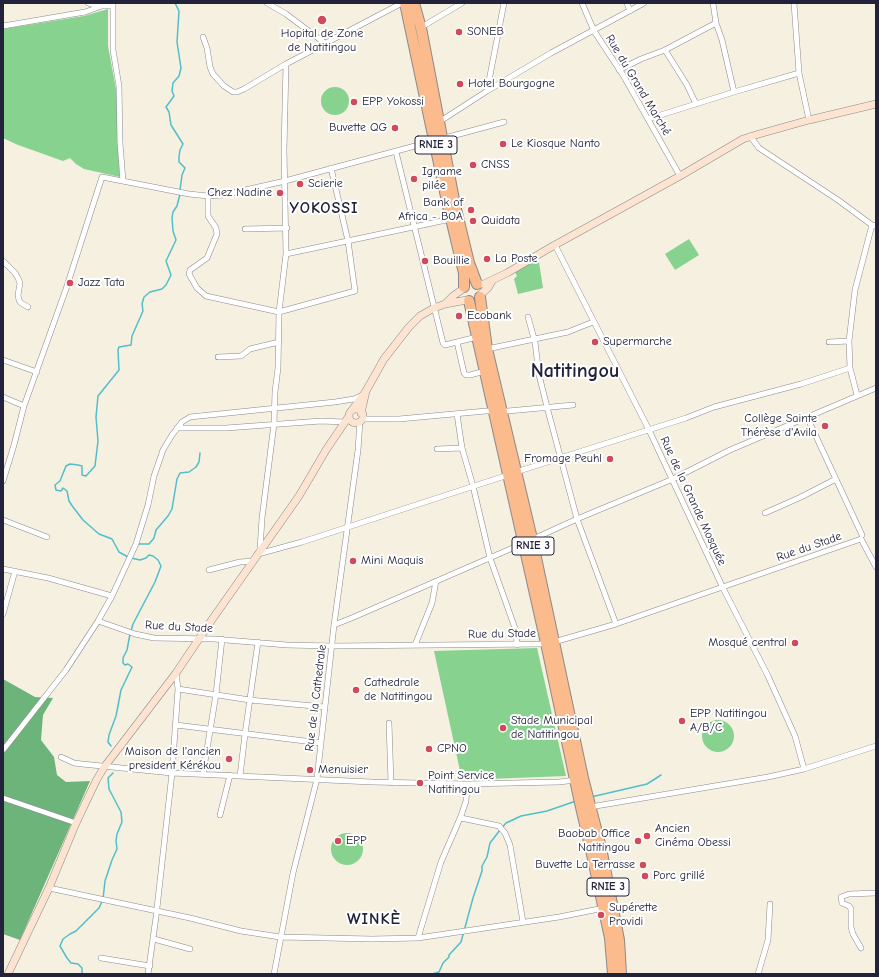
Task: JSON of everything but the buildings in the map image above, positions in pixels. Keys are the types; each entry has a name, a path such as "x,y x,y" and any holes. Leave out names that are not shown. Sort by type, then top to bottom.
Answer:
{"highway":[{"name":"RNIE 3","path":"404,3 416,30"},
{"name":"RNIE 3","path":"414,3 416,30 455,218 464,273 463,294 468,300 485,371 498,411"},
{"name":"RNIE 3","path":"455,218 469,263 477,284 481,288 487,349 498,411 608,908 619,940 621,974"},
{"path":"464,288 469,283 477,284"},
{"path":"468,300 476,300 481,296"},
{"name":"RNIE 3","path":"608,908 614,974"}],"street":[{"path":"88,3 102,6"},
{"path":"267,3 286,14 326,44"},
{"path":"203,37 207,48 210,68 218,81 233,92 244,89 286,64 404,3"},
{"path":"416,30 462,3"},
{"path":"487,91 504,3"},
{"name":"Rue du Grand Marché","path":"582,3 594,31 619,70 680,176"},
{"path":"627,3 630,11"},
{"path":"436,124 487,91 551,53 644,3"},
{"path":"713,3 716,23 722,40 734,92"},
{"path":"794,3 800,73 809,120"},
{"path":"3,26 85,12 102,6 113,5 113,50 119,86 120,143 123,182"},
{"path":"619,70 641,59 665,50 716,23"},
{"path":"665,50 688,86 696,104"},
{"path":"259,552 274,424 280,312 286,254 284,150 286,64"},
{"path":"648,119 800,73"},
{"path":"477,284 484,284 492,281 750,136 876,104"},
{"path":"3,481 24,406 66,289 102,177 189,194 208,196 228,194 285,181 504,122"},
{"path":"750,136 759,148 874,225 855,290 850,341 850,368 857,395"},
{"path":"396,152 443,345 477,337"},
{"path":"208,196 208,216 216,228 217,234 207,258 189,272 197,288 206,296 280,312 355,291 348,241 331,168"},
{"path":"286,254 455,218"},
{"path":"245,229 286,228"},
{"name":"Rue de la Grande Mosquée","path":"554,245 649,430 723,588 744,627 789,723 804,769"},
{"path":"3,261 18,278 20,283 18,295 19,300 28,307"},
{"path":"481,296 492,281"},
{"path":"445,304 464,288"},
{"path":"8,974 49,888 76,823 97,779 105,766 176,673 299,496 344,422 365,393 384,359 402,334 420,316 434,308 445,304 468,300"},
{"path":"528,317 537,351 539,375 577,518 616,624"},
{"path":"487,349 568,332 593,322"},
{"path":"829,342 850,341"},
{"path":"218,357 241,356 250,349 279,342"},
{"path":"457,342 464,373 466,375 470,375 485,371"},
{"path":"3,360 37,372"},
{"path":"259,552 348,528 473,486 686,418 714,407 801,384 850,368"},
{"path":"334,625 490,558 577,518 673,479 730,450 876,388"},
{"path":"3,749 66,670 98,621 112,596 136,544 160,458 168,442 182,422 190,417 348,400 365,393"},
{"path":"351,413 351,421 357,423 361,418 365,393"},
{"path":"3,397 24,406"},
{"path":"361,418 399,419 573,405"},
{"path":"351,413 358,410 361,418"},
{"path":"457,414 462,448 473,486 490,558 516,631 517,644"},
{"path":"807,416 862,535"},
{"name":"Rue de la Cathedrale","path":"274,974 293,873 317,779 324,707 361,418"},
{"path":"177,428 226,428 321,421 344,422"},
{"path":"437,449 462,448"},
{"path":"765,512 801,497 836,479"},
{"path":"3,520 47,537"},
{"name":"Rue du Stade","path":"98,621 130,633 154,638 222,639 287,645 332,646 550,643 616,624 861,539 876,567"},
{"path":"209,570 240,562 253,561"},
{"path":"3,568 66,582 112,596"},
{"path":"3,614 15,571"},
{"path":"415,645 432,603 436,581"},
{"path":"203,774 216,694 222,639"},
{"path":"240,776 244,734 258,642"},
{"path":"148,974 154,939 172,773 178,689 176,673"},
{"path":"178,689 250,700 324,707"},
{"path":"389,723 391,783"},
{"path":"176,725 321,743"},
{"path":"585,800 768,777 804,769 876,746"},
{"path":"61,757 74,763 172,773 391,783 467,784 558,782 579,779"},
{"path":"220,815 230,775"},
{"path":"418,938 441,862 461,818 466,801 467,784"},
{"path":"3,798 76,823"},
{"path":"461,818 498,826 505,833 510,845 523,922"},
{"path":"49,888 190,918 241,932 280,937 372,939 418,938 608,908"},
{"path":"861,948 853,934 850,907 842,903 841,897 849,894 876,893"},
{"path":"758,974 768,940 770,904"},
{"path":"154,939 190,949"},
{"path":"101,958 150,966"}],"green space":[{"path":"108,9 108,46 117,95 117,133 120,177 84,169 70,158 63,161 3,138 3,29 84,16"},
{"path":"335,87 345,91 349,101 345,111 335,115 325,111 321,101 325,91"},
{"path":"689,239 699,255 675,270 665,254"},
{"path":"538,256 543,288 518,294 514,279 517,276 514,270"},
{"name":"Stade Municipal de Natitingou","path":"537,648 566,776 462,780 434,651"},
{"path":"3,679 35,697 53,698 43,715 41,740 54,757 57,775 66,782 90,781 20,940 3,934"},
{"path":"721,720 727,722 732,727 734,736 732,745 727,750 715,752 709,750 704,745 702,733 704,727 709,722"},
{"path":"350,833 356,835 361,840 363,849 361,858 356,863 344,865 338,863 333,858 331,846 333,840 338,835"}],"waterway":[{"path":"175,3 179,11 177,42 181,68 179,76 173,83 172,91 174,96 166,107 169,112 171,125 183,144 180,150 179,162 185,168 182,175 180,190"},
{"path":"128,557 119,552 112,539 99,534 83,520 69,501 67,491 63,488 61,491 56,490 55,485 60,481 66,466 70,464 82,466 82,475 86,476 95,466 98,441 96,417 98,396 119,370 119,347 131,345 132,336 143,311 142,304 144,297 150,292 162,289 166,285 171,275 166,261 176,240 173,231 172,218 180,194"},
{"path":"138,544 149,544 154,538 156,530 172,509 177,479 180,473 189,472 196,467 199,462 200,453"},
{"path":"131,558 140,560 149,555 153,556 158,560 161,566 155,582 133,624 131,631"},
{"path":"111,746 108,742 109,735 116,716 121,690 132,667 123,663 130,634"},
{"path":"82,974 82,968 78,964 71,963 60,946 63,939 76,931 99,908 103,899 105,881 117,849 117,834 122,822 121,812 109,789 108,778 113,773"},
{"path":"591,797 647,784 661,775"},
{"path":"432,974 439,972 443,963 461,942 482,871 482,866 487,857 490,843 500,830 506,823 521,816 547,811 576,801"}],"place":[{"name":"Hopital de Zone de Natitingou","path":"322,20"},
{"name":"SONEB","path":"459,32"},
{"name":"Hotel Bourgogne","path":"460,84"},
{"name":"EPP Yokossi","path":"354,102"},
{"name":"Buvette QG","path":"395,128"},
{"name":"Le Kiosque Nanto","path":"503,144"},
{"name":"CNSS","path":"473,165"},
{"name":"Igname pilée","path":"414,179"},
{"name":"Scierie","path":"300,184"},
{"name":"Chez Nadine","path":"280,193"},
{"name":"Bank of Africa - BOA","path":"471,210"},
{"name":"Quidata","path":"473,221"},
{"name":"La Poste","path":"487,259"},
{"name":"Bouillie","path":"425,261"},
{"name":"Jazz Tata","path":"70,283"},
{"name":"Ecobank","path":"459,316"},
{"name":"Supermarche","path":"595,342"},
{"name":"Collège Sainte Thérèse d'Avila","path":"825,426"},
{"name":"Fromage Peuhl","path":"610,459"},
{"name":"Mini Maquis","path":"353,561"},
{"name":"Mosqué central","path":"795,643"},
{"name":"Cathedrale de Natitingou","path":"356,690"},
{"name":"EPP Natitingou A/B/C","path":"682,721"},
{"name":"Stade Municipal de Natitingou","path":"503,728"},
{"name":"CPNO","path":"429,749"},
{"name":"Maison de l'ancien president Kérékou","path":"229,759"},
{"name":"Menuisier","path":"310,770"},
{"name":"Point Service Natitingou","path":"420,783"},
{"name":"Ancien Cinéma Obessi","path":"647,836"},
{"name":"EPP","path":"338,841"},
{"name":"Baobab Office Natitingou","path":"638,841"},
{"name":"Buvette La Terrasse","path":"643,865"},
{"name":"Porc grillé","path":"645,876"},
{"name":"Supérette Providi","path":"601,915"}],"district":[{"name":"YOKOSSI","path":"324,208"},
{"name":"Natitingou","path":"575,371"},
{"name":"WINKÈ","path":"374,919"}]}
